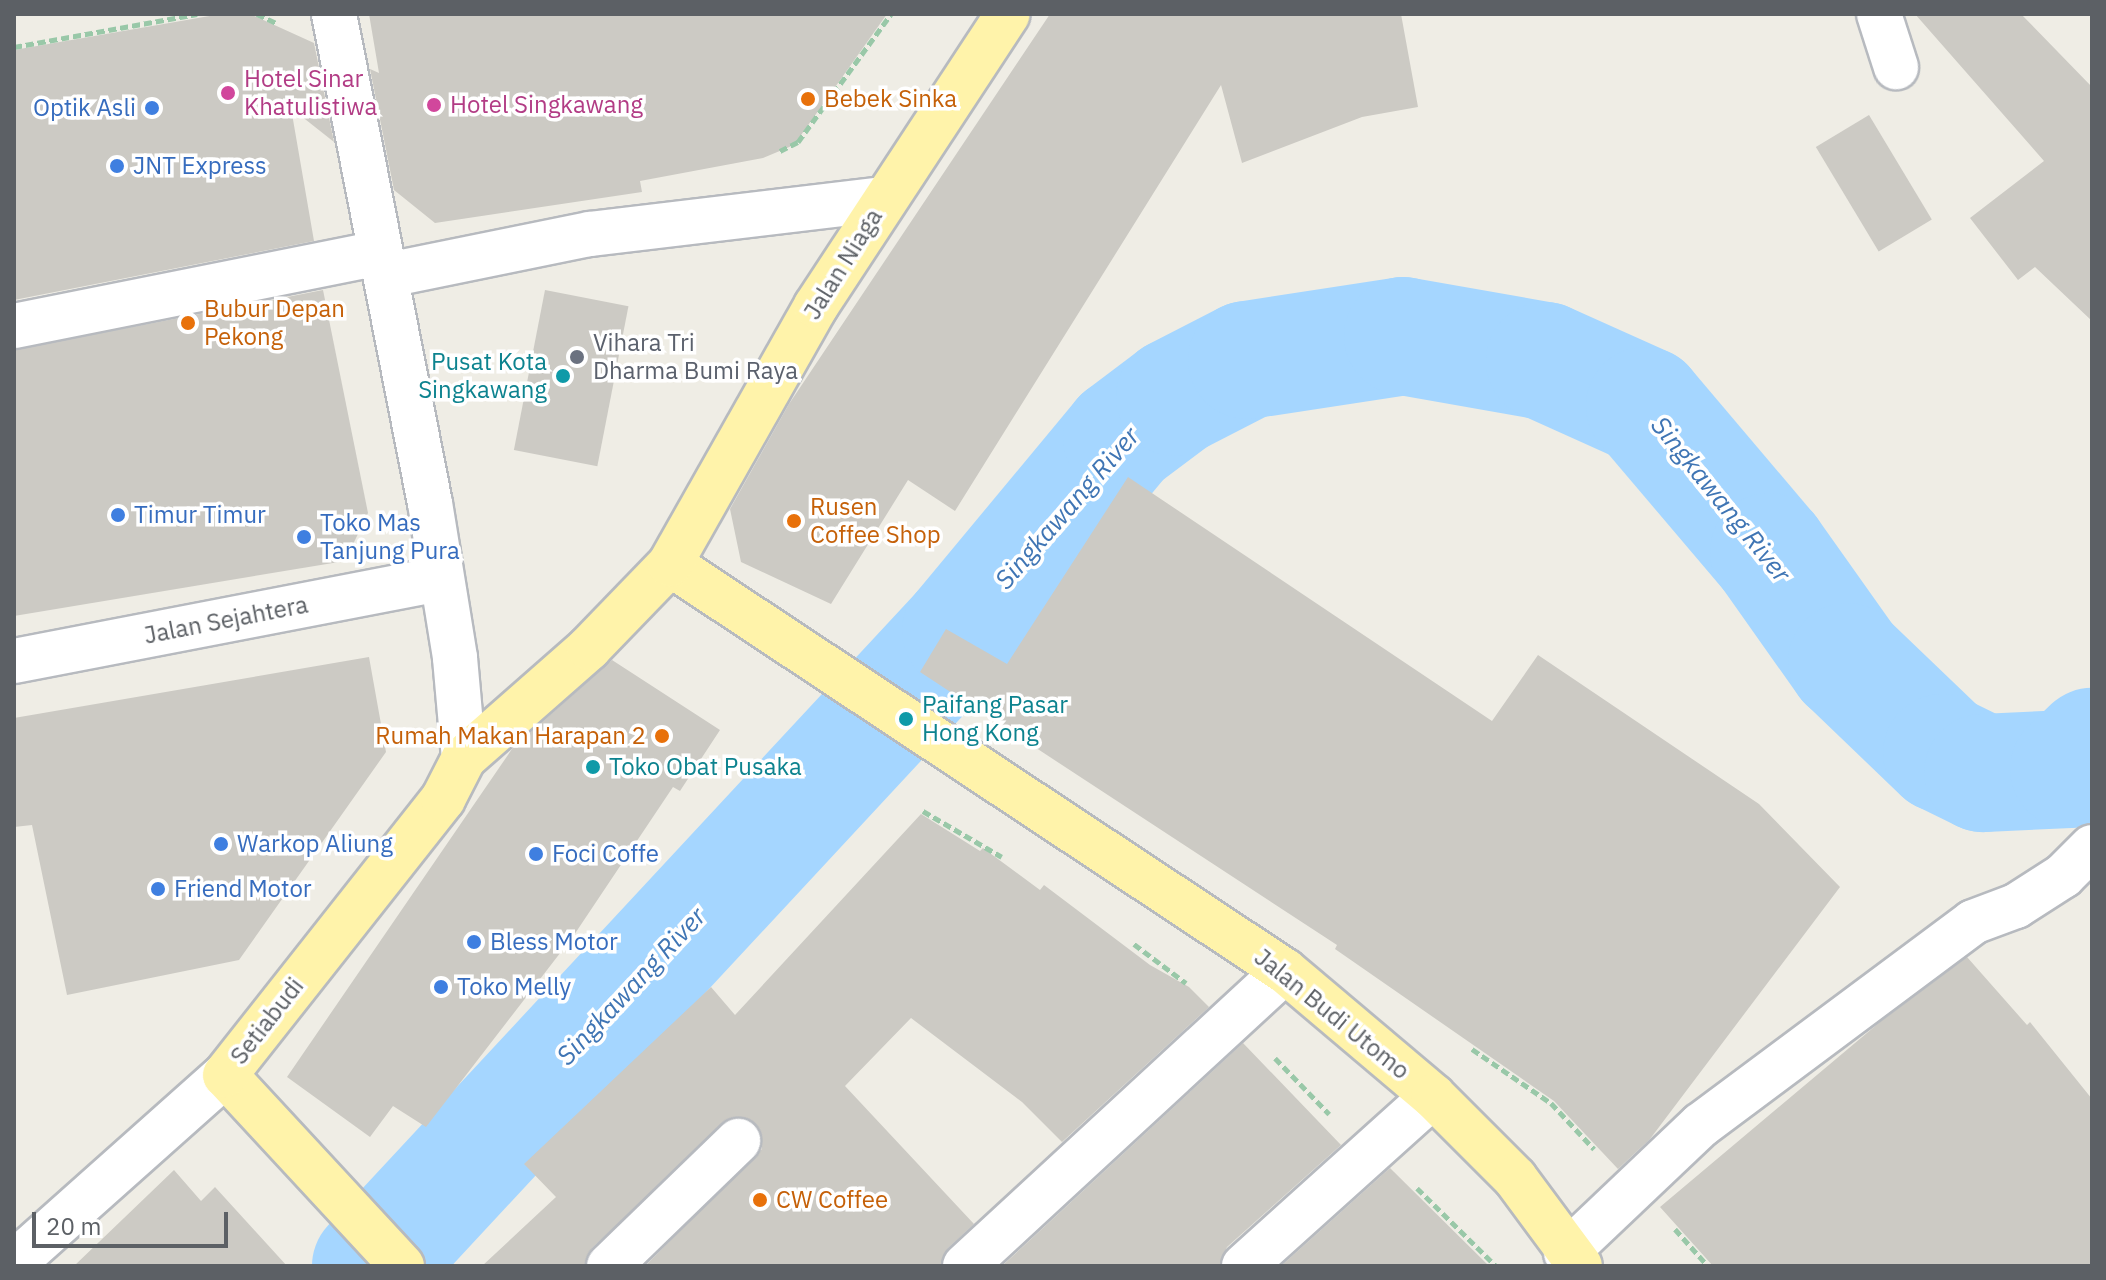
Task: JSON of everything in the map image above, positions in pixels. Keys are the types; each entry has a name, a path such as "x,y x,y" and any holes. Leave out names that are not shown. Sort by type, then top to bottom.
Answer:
{"main road":[{"name":"Jalan Niaga","path":"670,564 816,306 1008,14"},
{"name":"Jalan Budi Utomo","path":"670,564 958,759 1285,971 1433,1096 1515,1178 1573,1259"},
{"name":"Setiabudi","path":"402,1266 310,1163 225,1075 443,799 464,758 589,648 670,564"}],"street":[{"path":"334,14 430,503 439,579 455,658 464,758"},
{"path":"1879,14 1896,67"},
{"path":"14,326 384,264 590,234 884,199"},
{"name":"Jalan Sejahtera","path":"14,661 439,579"},
{"path":"1573,1259 1701,1125 1973,922 2016,906 2063,876 2092,847"},
{"path":"965,1266 1285,971"},
{"path":"14,1263 225,1075"},
{"path":"1244,1266 1433,1096"},
{"path":"609,1266 738,1141"}],"path":[{"path":"14,47 197,14"},
{"path":"257,14 280,25"},
{"path":"776,154 798,142 891,14"},
{"path":"923,811 1005,859"},
{"path":"1128,939 1195,989"},
{"path":"1272,1054 1333,1118"},
{"path":"1413,1185 1496,1266"},
{"path":"1667,1219 1708,1266"}],"building":[{"path":"221,14 250,14 314,43 334,142 291,108 314,241 14,300 14,50"},
{"path":"369,14 887,14 794,145 763,158 640,181 642,192 435,223 394,190 370,69 379,73"},
{"path":"1050,14 1401,14 1418,107 1362,117 1242,163 1221,85 955,511 908,480 831,604 741,562 730,509 789,404"},
{"path":"1915,14 2021,14 2092,87 2092,321 2035,267 2018,280 1970,218 2044,161"},
{"path":"1869,115 1932,220 1879,252 1816,147"},
{"path":"323,290 368,513 345,561 14,616 14,350"},
{"name":"Vihara Tri Dharma Bumi Raya","path":"545,290 628,306 597,466 514,450"},
{"path":"1128,477 1492,721 1538,655 1759,804 1840,887 1650,1139 1618,1169 1554,1101 1335,949 1337,945 920,672 946,629 1007,664"},
{"path":"369,657 386,752 239,960 67,995 32,825 14,827 14,718"},
{"path":"612,660 720,730 680,791 673,787 574,935 426,1127 393,1106 370,1137 287,1077 512,749"},
{"path":"921,814 980,851 983,848 1040,890 1044,885 1150,965 1189,987 1209,1007 1062,1142 1022,1102 911,1018 845,1086 974,1224 948,1248 941,1266 645,1266 762,1149 756,1124 733,1117 592,1248 585,1266 482,1266 556,1197 524,1164 711,987 735,1015"},
{"path":"1967,957 2027,1025 2030,1022 2092,1099 2092,1266 1713,1266 1660,1207 1880,1022"},
{"path":"1243,1043 1341,1145 1227,1247 1220,1266 1002,1266"},
{"path":"1390,1168 1489,1266 1281,1266"},
{"path":"174,1170 201,1201 215,1187 287,1266 74,1266"}],"waterway":[{"name":"Singkawang River","path":"371,1266 961,631 1122,437 1175,397 1247,360 1403,336 1545,361 1645,406 1769,552 1847,662 1942,753 1983,773 2069,769 2092,747"}],"place":[{"name":"Hotel Sinar Khatulistiwa","path":"228,93"},
{"name":"Bebek Sinka","path":"808,99"},
{"name":"Hotel Singkawang","path":"434,105"},
{"name":"Optik Asli","path":"152,108"},
{"name":"JNT Express","path":"117,166"},
{"name":"Bubur Depan Pekong","path":"188,323"},
{"name":"Vihara Tri Dharma Bumi Raya","path":"577,357"},
{"name":"Pusat Kota Singkawang","path":"563,376"},
{"name":"Timur Timur","path":"118,515"},
{"name":"Rusen Coffee Shop","path":"794,521"},
{"name":"Toko Mas Tanjung Pura","path":"304,537"},
{"name":"Paifang Pasar Hong Kong","path":"906,719"},
{"name":"Rumah Makan Harapan 2","path":"662,736"},
{"name":"Toko Obat Pusaka","path":"593,767"},
{"name":"Warkop Aliung","path":"221,844"},
{"name":"Foci Coffe","path":"536,854"},
{"name":"Friend Motor","path":"158,889"},
{"name":"Bless Motor","path":"474,942"},
{"name":"Toko Melly","path":"441,987"},
{"name":"CW Coffee","path":"760,1200"}]}
